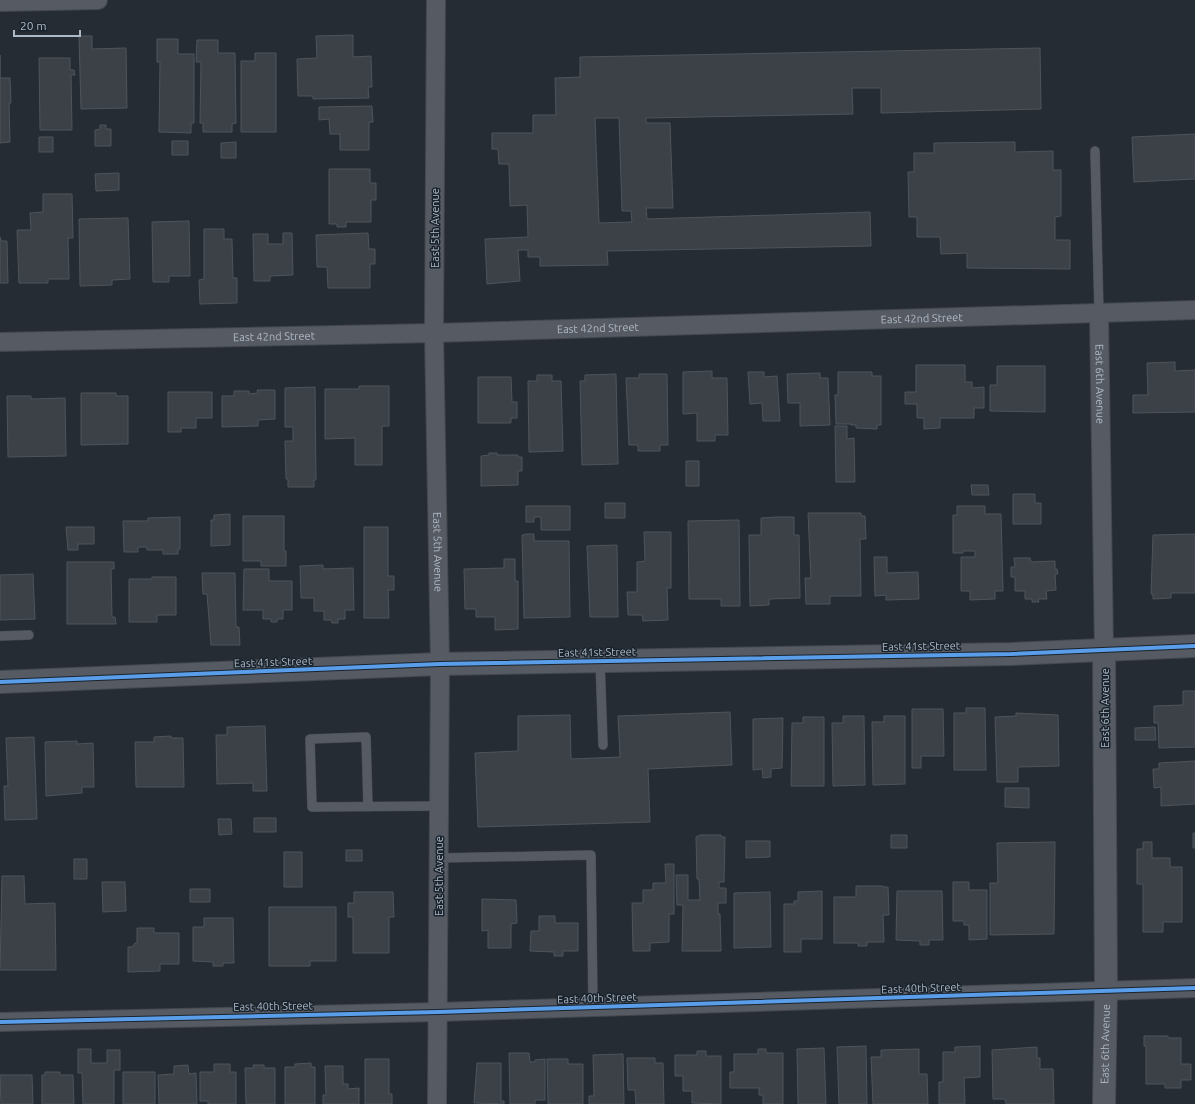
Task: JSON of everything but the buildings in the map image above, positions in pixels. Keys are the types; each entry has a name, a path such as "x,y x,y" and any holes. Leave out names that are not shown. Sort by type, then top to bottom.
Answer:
{"street":[{"path":"0,2 98,0"},
{"name":"East 5th Avenue","path":"436,0 434,334 440,664 437,1104"},
{"name":"East 42nd Street","path":"0,342 434,334 1195,310"},
{"name":"East 6th Avenue","path":"1099,313 1104,651 1106,991 1104,1104"},
{"name":"East 41st Street","path":"0,682 440,664 1104,651 1195,646"},
{"name":"East 40th Street","path":"0,1022 438,1012 1195,988"}],"lane":[{"path":"1095,151 1099,313"},
{"path":"0,636 29,635"},
{"path":"600,661 603,746"},
{"path":"368,806 366,737 310,739 312,807 439,806"},
{"path":"439,858 591,855 593,1007"}],"cycle path":[{"path":"0,682 440,664 1011,654 1195,646"},
{"path":"0,1022 438,1012 1195,988"}]}
